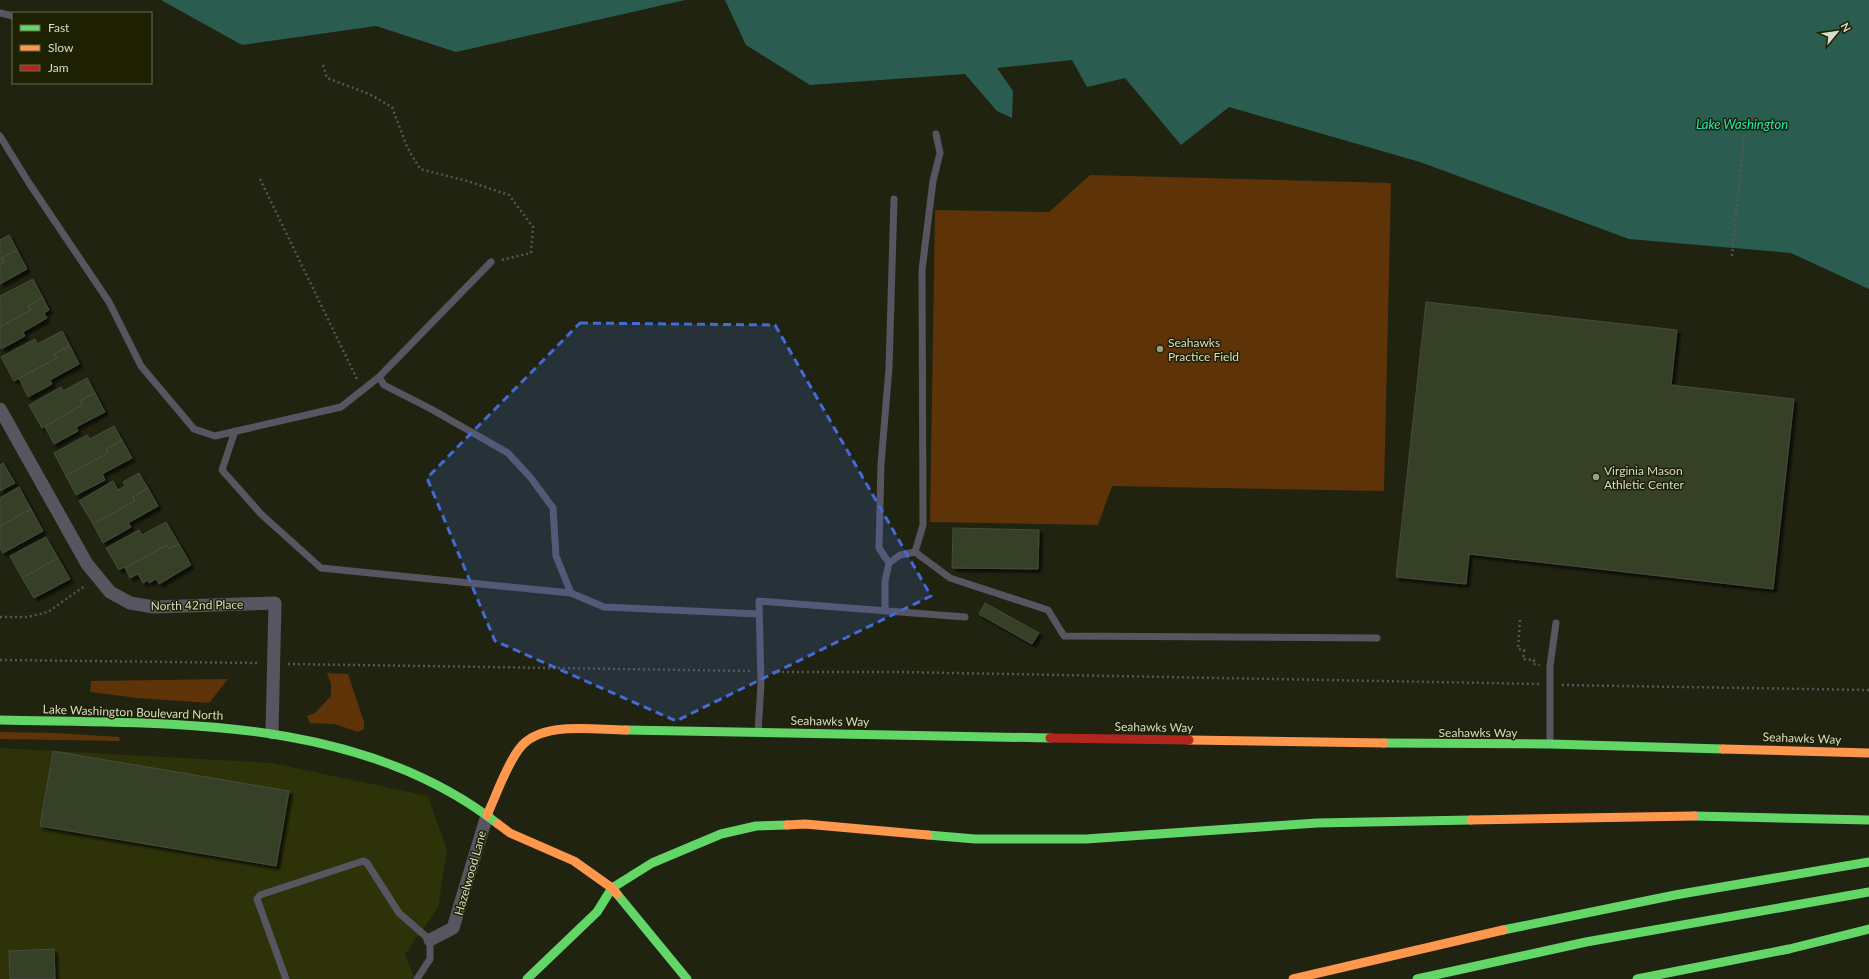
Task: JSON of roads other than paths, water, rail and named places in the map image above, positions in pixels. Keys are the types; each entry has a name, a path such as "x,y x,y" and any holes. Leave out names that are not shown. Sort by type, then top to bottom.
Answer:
{"main road":[{"name":"Lake Washington Boulevard North","path":"0,720 203,725 272,733 341,748 411,771 456,794 510,833 574,861 612,888 687,979"},
{"name":"Seahawks Way","path":"487,815 513,756 526,740 536,734 550,730 564,729 1321,742 1550,744 1869,753"},
{"path":"527,979 597,912 612,888 652,863 721,834 756,826 805,824 975,839 1086,839 1325,823 1716,816 1869,820"},
{"path":"1293,979 1496,932 1636,903 1869,862"},
{"path":"1417,979 1481,964 1622,935 1869,892"},
{"path":"1637,979 1789,949 1869,929"}],"street":[{"name":"North 42nd Place","path":"0,409 87,564 110,592 130,603 154,607 275,603 272,733"},
{"name":"Hazelwood Lane","path":"430,940 453,928 487,815"}],"lane":[{"path":"0,13 12,16"},
{"path":"915,552 923,525 922,270 933,181 940,153 936,134"},
{"path":"0,136 29,183 109,302 141,366 194,428 215,436 341,407 379,377 491,262"},
{"path":"889,563 879,548 881,464 889,368 894,199"},
{"path":"379,377 384,385 431,409 508,453 531,478 553,508 556,556 571,593"},
{"path":"235,431 222,470 261,514 321,568 571,593 604,607 759,614"},
{"path":"885,611 885,581 889,563 900,555 915,552 950,578 1048,610 1064,636 1377,638"},
{"path":"758,732 761,684 760,601 965,617"},
{"path":"1550,744 1550,666 1556,623"},
{"path":"286,979 257,899 260,895 363,861 368,863 399,913 430,940 430,959 417,979"}],"water":[{"path":"161,0 685,0 456,52 376,26 242,45"},
{"name":"Lake Washington","path":"725,0 1869,0 1869,289 1791,253 1629,239 1420,162 1229,107 1181,145 1125,78 1087,87 1072,60 997,68 1013,91 1012,118 997,111 965,74 810,85 746,45"}],"place":[{"name":"Seahawks Practice Field","path":"1160,349"},
{"name":"Virginia Mason Athletic Center","path":"1596,477"}]}
